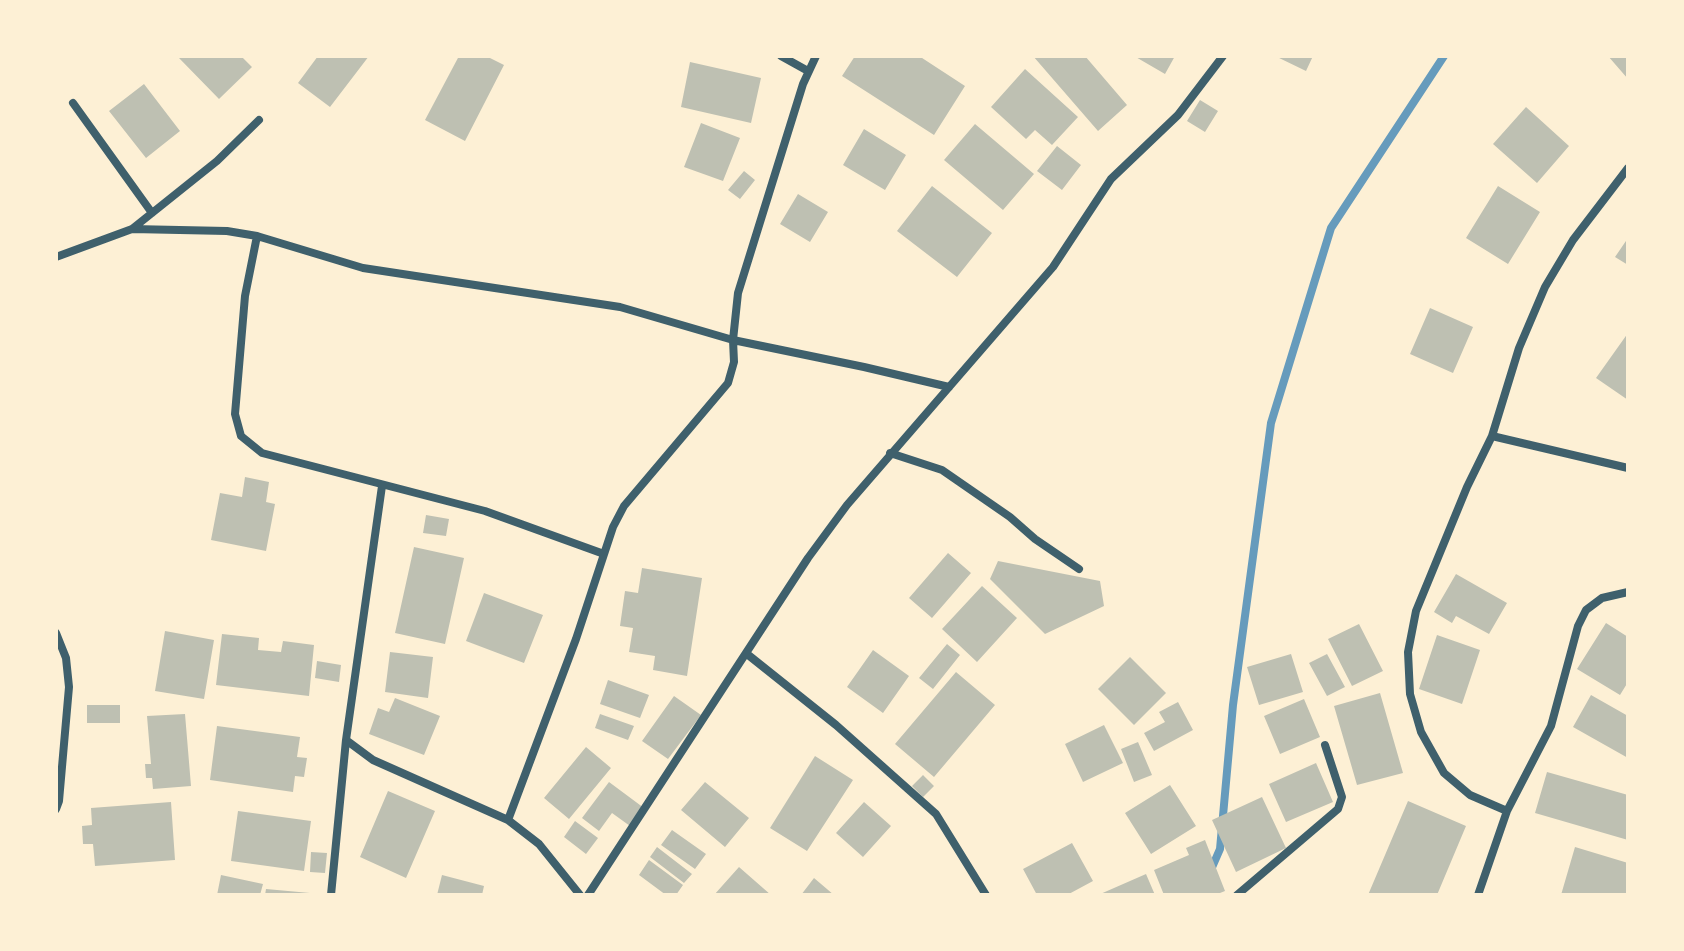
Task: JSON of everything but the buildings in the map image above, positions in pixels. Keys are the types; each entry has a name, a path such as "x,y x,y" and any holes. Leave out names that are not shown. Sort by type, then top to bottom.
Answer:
{"street":[{"path":"781,56 808,71"},
{"path":"508,820 624,506 728,383 734,362 738,293 808,71 816,56"},
{"path":"588,895 816,547 847,505 1053,267 1111,179 1178,115 1223,56"},
{"path":"73,103 152,213"},
{"path":"56,257 132,229 217,161 259,120"},
{"path":"1507,811 1470,795 1444,773 1421,732 1410,694 1408,652 1416,611 1467,487 1492,436 1519,348 1545,287 1573,240 1628,168"},
{"path":"132,229 227,231 257,236 363,268 620,307 733,340 949,387"},
{"path":"257,236 245,296 235,414 241,436 262,453 485,511 604,554"},
{"path":"1492,436 1628,468"},
{"path":"890,453 942,470 1079,569"},
{"path":"331,895 346,740 382,486"},
{"path":"1478,895 1507,811 1551,726 1578,626 1586,610 1602,598 1628,592"},
{"path":"56,633 66,658 69,687 56,809"},
{"path":"747,654 836,725 936,814 986,895"},
{"path":"346,740 373,760 508,820 539,844 580,895"},
{"path":"1237,895 1338,809 1342,797 1325,745"}],"waterway":[{"path":"1210,872 1220,849 1233,705 1271,423 1331,228 1444,56"}]}
